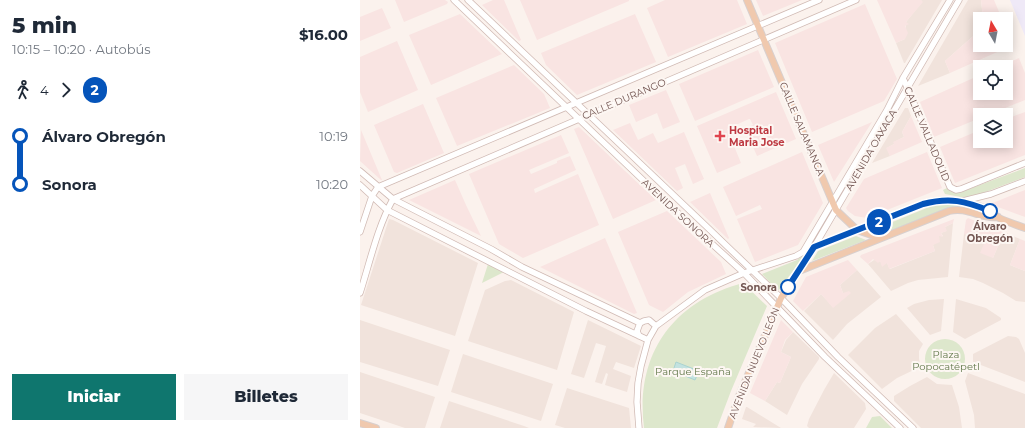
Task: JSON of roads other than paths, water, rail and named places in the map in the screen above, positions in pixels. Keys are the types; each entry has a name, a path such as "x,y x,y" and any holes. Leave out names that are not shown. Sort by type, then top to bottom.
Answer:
{"main road":[{"name":"AVENIDA SONORA","path":"454,0 515,56 722,254 744,273 825,357 900,428"},
{"name":"AVENIDA SONORA","path":"468,0 752,270 838,357 913,428"},
{"name":"CALLE SALAMANCA","path":"747,0 836,210 857,230 880,238"},
{"name":"CALLE DURANGO","path":"378,187 819,0"},
{"name":"CALLE DURANGO","path":"393,199 856,0"},
{"name":"AVENIDA OAXACA","path":"656,326 704,290 744,273 796,256 803,252 886,110 903,78 950,0"},
{"name":"AVENIDA OAXACA","path":"781,298 814,247 959,0"},
{"name":"CALLE VALLADOLID","path":"903,78 948,185 952,188 961,189 1025,163"},
{"path":"544,85 551,80"},
{"path":"634,171 640,164"},
{"path":"360,171 393,199 491,249 522,267 640,323 649,320 656,326 648,340 638,383 639,428"},
{"path":"963,201 991,194 1025,181"},
{"path":"360,185 387,210 648,340"},
{"path":"360,232 372,196 378,187"},
{"path":"360,294 387,210 393,199"},
{"path":"814,247 931,202 950,200 963,201 993,213 998,218"},
{"path":"799,271 949,211 960,209 970,211 991,218 998,218 1025,228"},
{"path":"700,233 706,226"},
{"path":"722,254 728,247"},
{"name":"AVENIDA NUEVO LEÓN","path":"728,428 739,396 781,298"},
{"path":"638,336 637,332 640,323"},
{"path":"360,423 376,428"}],"water":[{"path":"676,362 699,371 695,380 673,371"}],"place":[{"name":"Hospital Maria Jose","path":"720,136"},
{"name":"Álvaro Obregón","path":"990,211"},
{"name":"Sonora","path":"788,287"}],"park label":[{"name":"Plaza Popocatépetl","path":"946,360"},
{"name":"Parque España","path":"693,371"}]}
